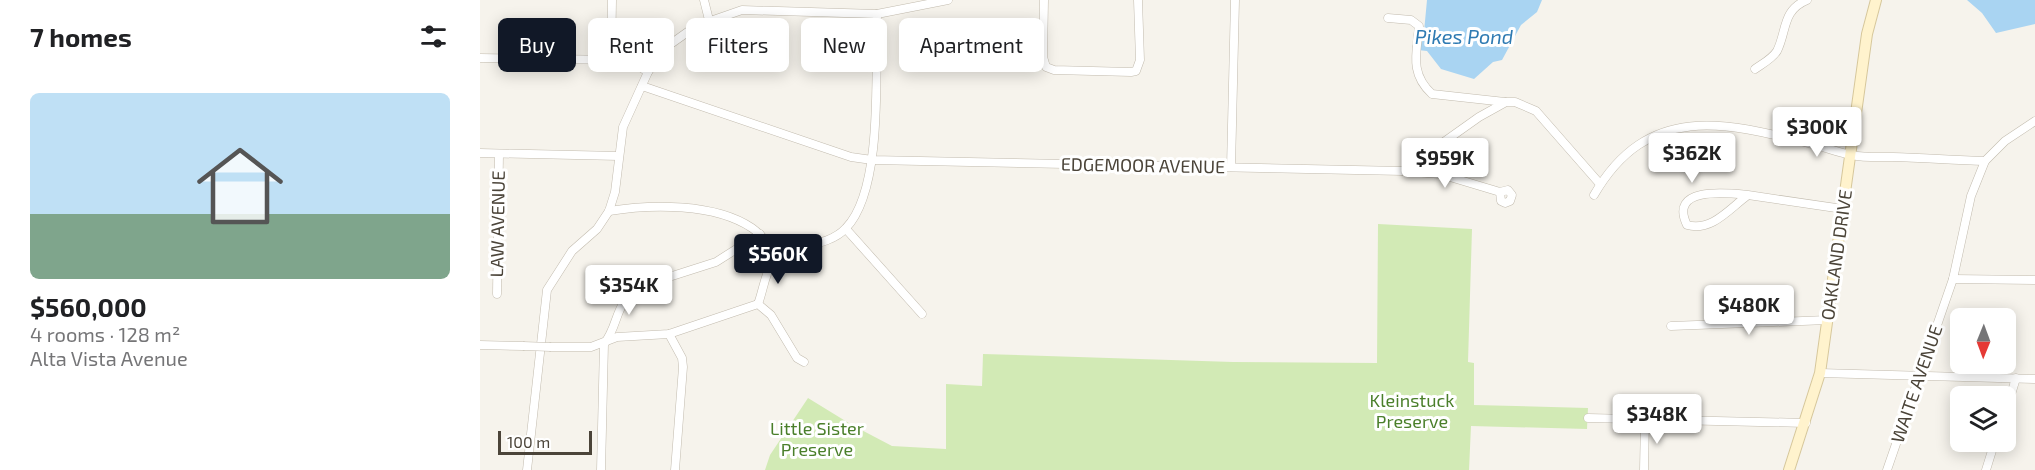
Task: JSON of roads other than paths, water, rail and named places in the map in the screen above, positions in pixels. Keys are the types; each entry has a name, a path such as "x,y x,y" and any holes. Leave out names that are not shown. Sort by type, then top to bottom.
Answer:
{"main road":[{"name":"OAKLAND DRIVE","path":"1789,470 1821,373 1867,34 1874,0"}],"street":[{"path":"611,18 612,0"},
{"path":"705,0 710,18"},
{"path":"718,18 753,9 877,14 948,0"},
{"path":"1044,0 1043,57 1046,67 1054,70 1131,72 1136,71 1140,60 1138,0"},
{"path":"1231,167 1234,0"},
{"path":"1755,69 1773,55 1788,16 1794,7 1807,0"},
{"path":"758,304 772,262 778,255 832,240 846,229 860,207 872,160 877,14"},
{"path":"1388,18 1411,20 1419,26 1414,64 1420,80 1431,94 1522,103 1536,111 1600,184"},
{"path":"480,58 588,60"},
{"path":"527,470 547,290 572,252 597,229 609,211 615,192 623,127 648,72"},
{"name":"EDGEMOOR AVENUE","path":"642,86 851,157 872,160 1403,171 1440,174 1500,192"},
{"path":"1403,171 1479,117 1506,102"},
{"path":"1594,195 1600,184 1621,161 1642,143 1671,129 1699,124 1728,125 1761,131 1851,155 1985,161 2005,141 2035,121"},
{"path":"480,153 619,156"},
{"name":"LAW AVENUE","path":"497,294 499,154"},
{"name":"WAITE AVENUE","path":"1887,470 1953,279 1969,205 1985,161"},
{"path":"1748,195 1712,224 1698,228 1687,225 1684,218 1683,210 1690,199 1704,193 1748,195 1844,209"},
{"path":"609,211 653,206 697,210 735,220 760,234 778,255"},
{"path":"846,229 922,314"},
{"path":"601,470 604,344 612,334 618,309 635,290 654,281 716,262 760,234"},
{"path":"1953,279 2035,280"},
{"path":"480,345 591,347 618,338 669,334 758,304"},
{"path":"758,304 771,315 797,358 804,362"},
{"path":"1671,326 1827,320"},
{"path":"669,334 682,358 683,367 680,442 675,470"},
{"path":"1821,373 2035,379"},
{"path":"2014,386 2016,378"},
{"path":"1588,418 1806,423"},
{"path":"1644,470 1645,419"},
{"path":"1986,470 1992,452"}],"water":[{"name":"Pikes Pond","path":"1427,0 1542,0 1537,12 1521,25 1502,60 1493,62 1474,79 1441,69 1427,51 1418,50 1424,32"},
{"path":"1967,0 2035,0 2035,24 1996,33 1982,13"}],"park label":[{"name":"Kleinstuck Preserve","path":"1412,411"},
{"name":"Little Sister Preserve","path":"817,439"}]}
